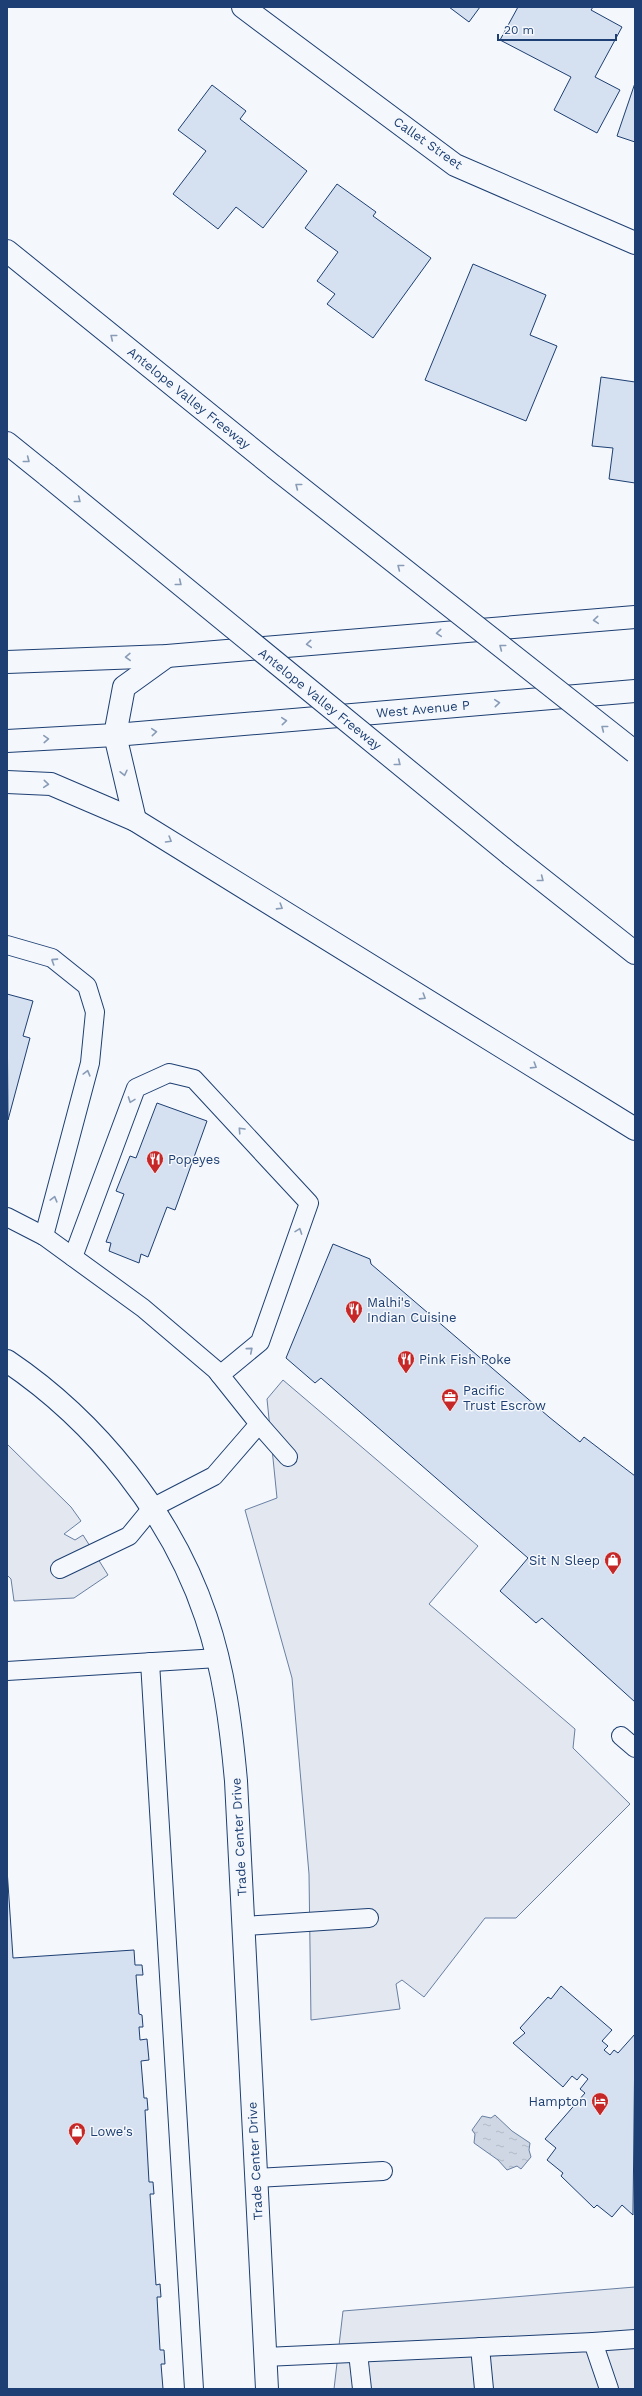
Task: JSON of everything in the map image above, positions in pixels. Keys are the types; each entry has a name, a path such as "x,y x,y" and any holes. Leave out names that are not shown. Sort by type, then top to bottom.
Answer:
{"main road":[{"name":"Callet Street","path":"243,7 455,165 635,243"},
{"name":"Antelope Valley Freeway","path":"7,251 274,467 635,752"},
{"name":"Antelope Valley Freeway","path":"7,443 511,855 635,953"},
{"path":"7,662 167,656 635,617"},
{"path":"135,820 115,735 124,687 167,656"},
{"name":"West Avenue P","path":"7,741 115,735 635,691"},
{"path":"7,782 51,784 135,820 237,881 635,1129"},
{"name":"Trade Center Drive","path":"7,1361 42,1387 99,1441 152,1508 190,1576 206,1617 218,1658 231,1723 244,1926 267,2389"}],"lane":[{"path":"7,945 52,958 87,986 95,1012 90,1063 44,1236"},
{"path":"73,1257 136,1088 169,1073 194,1079 309,1203 260,1342 220,1375"},
{"path":"7,1217 44,1236 143,1308 220,1375 259,1424 288,1457"},
{"path":"60,1569 128,1536 152,1508 214,1476 259,1424"},
{"path":"7,1671 218,1658"},
{"path":"150,1662 194,2389"},
{"path":"621,1736 635,1748"},
{"path":"244,1926 369,1918"},
{"path":"256,2178 383,2171"},
{"path":"265,2357 635,2339"},
{"path":"593,2342 608,2389"},
{"path":"480,2347 484,2389"},
{"path":"358,2353 362,2389"}],"shaded area":[{"path":"283,1380 478,1546 429,1604 575,1729 573,1748 630,1804 516,1918 485,1918 424,1997 402,1980 396,1984 400,2009 311,2020 309,1874 292,1678 245,1510 277,1498 267,1399"},
{"path":"7,1444 71,1507 81,1521 64,1534 75,1540 83,1535 108,1575 74,1598 14,1601 11,1579 7,1575"},
{"path":"635,2287 635,2389 334,2389 343,2311"}],"water":[{"path":"495,2115 512,2131 530,2143 529,2150 531,2157 521,2169 517,2166 507,2170 498,2160 474,2143 475,2134 472,2130 482,2116 491,2118"}],"building":[{"path":"449,7 480,7 469,22"},
{"path":"518,7 593,7 591,10 622,27 595,77 620,90 597,133 554,110 571,77 500,40"},
{"path":"635,83 635,142 617,136"},
{"path":"212,85 246,111 240,119 307,171 263,228 236,207 218,229 173,194 206,151 178,130"},
{"path":"337,184 376,212 373,216 431,258 373,338 327,304 335,294 317,281 338,252 305,228"},
{"path":"473,264 546,295 530,335 557,346 526,421 425,380"},
{"path":"601,377 635,382 635,483 609,479 613,448 592,446"},
{"path":"7,994 33,1001 23,1036 30,1038 8,1120"},
{"name":"Popeyes","path":"157,1103 207,1121 175,1210 167,1207 148,1257 141,1254 139,1263 109,1251 111,1243 106,1242 124,1194 116,1191 130,1156 136,1158"},
{"path":"333,1244 370,1259 371,1264 549,1417 580,1442 584,1437 635,1476 635,1702 542,1618 536,1623 500,1591 528,1558 321,1378 315,1383 286,1358"},
{"name":"Lowe's","path":"7,1869 13,1958 134,1950 135,1965 142,1965 143,1975 136,1975 139,2014 142,2015 143,2027 139,2027 140,2040 147,2039 149,2060 141,2061 144,2098 147,2098 148,2110 145,2110 149,2182 153,2182 154,2194 150,2194 156,2285 160,2284 161,2297 157,2297 160,2350 164,2350 165,2364 161,2364 163,2389 7,2389"},
{"name":"Hampton","path":"561,1986 612,2030 602,2041 608,2046 604,2050 610,2055 614,2050 618,2053 635,2034 633,2215 622,2205 612,2217 597,2205 594,2208 561,2176 563,2173 547,2160 556,2148 545,2139 585,2093 580,2089 588,2079 582,2074 577,2080 572,2076 563,2087 513,2043 525,2033 520,2028 548,1997 551,1999"}],"place":[{"name":"Popeyes","path":"155,1174"},
{"name":"Malhi's Indian Cuisine","path":"354,1324"},
{"name":"Pink Fish Poke","path":"406,1374"},
{"name":"Pacific Trust Escrow","path":"450,1412"},
{"name":"Sit N Sleep","path":"613,1575"},
{"name":"Hampton","path":"600,2116"},
{"name":"Lowe's","path":"77,2146"}]}
